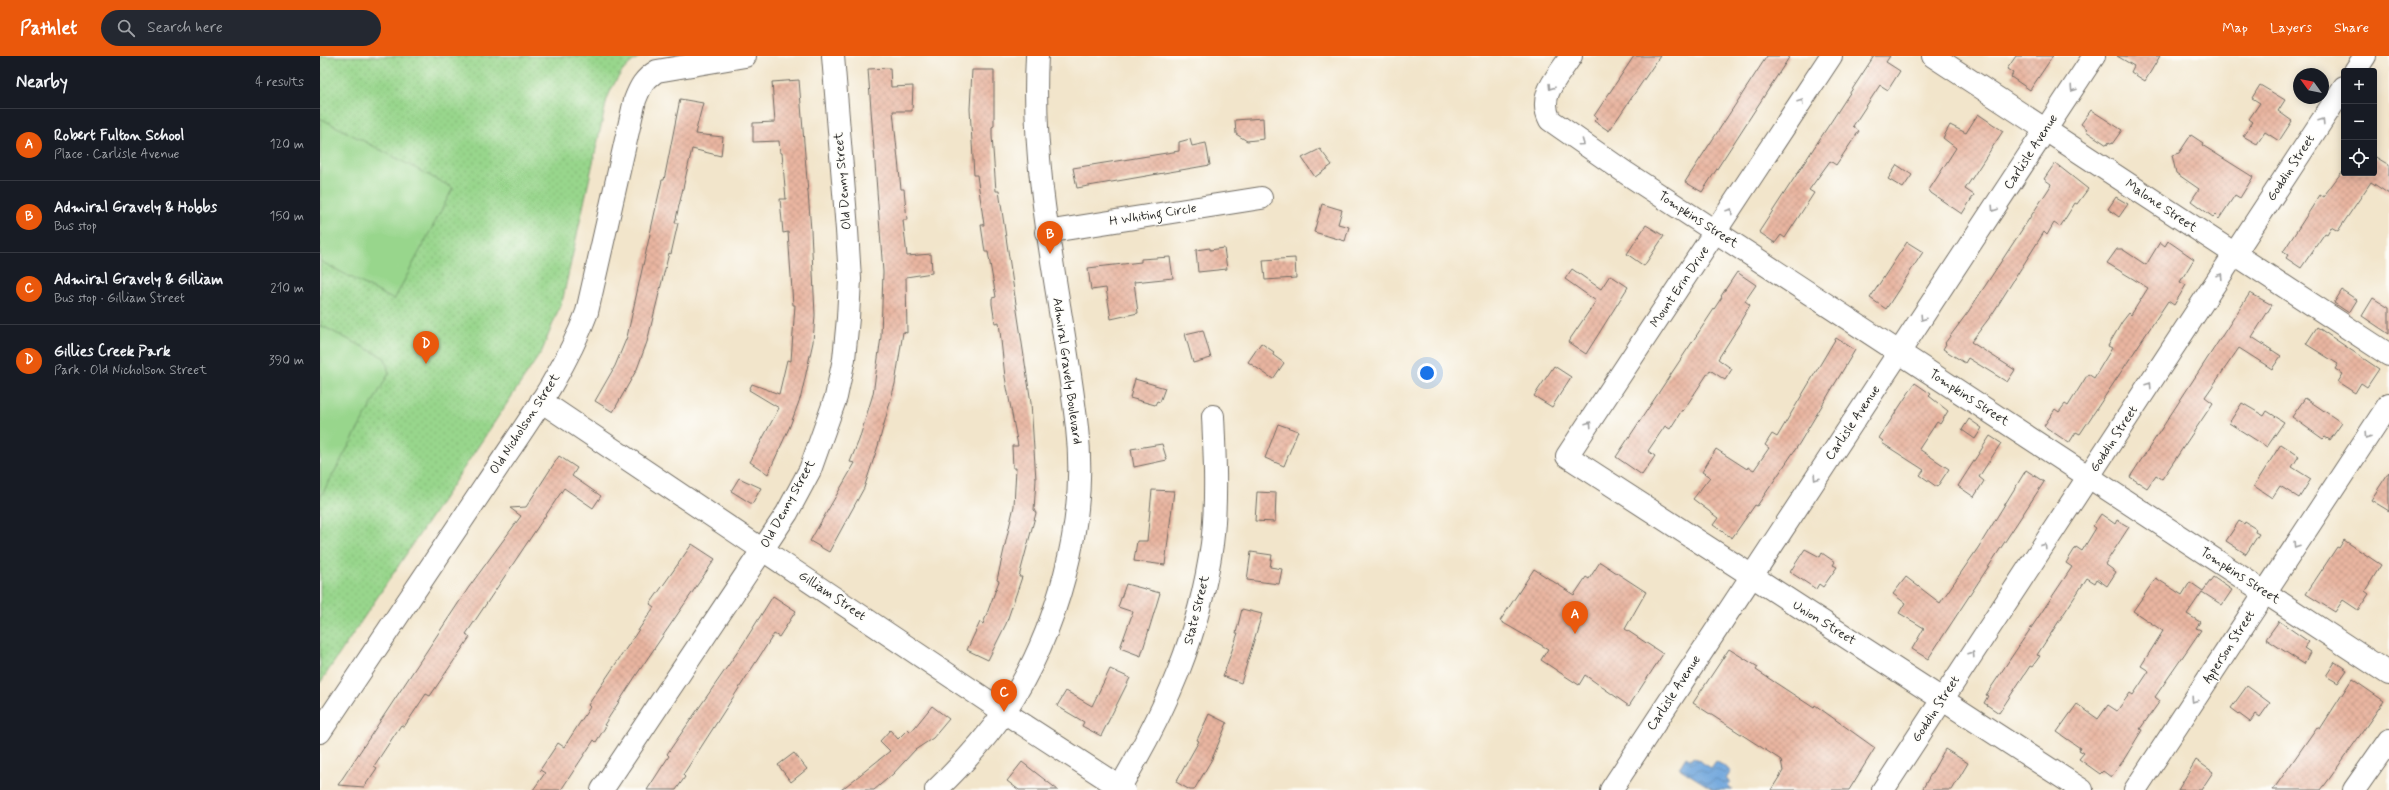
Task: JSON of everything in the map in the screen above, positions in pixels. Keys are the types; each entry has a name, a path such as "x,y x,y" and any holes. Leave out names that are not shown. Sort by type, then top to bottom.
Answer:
{"street":[{"name":"Old Nicholson Street","path":"320,732 541,401 577,340 587,312 635,100 646,78 657,71 668,68 745,56"},
{"name":"Old Denny Street","path":"602,790 763,550 810,470 836,397 844,359 850,279 833,56"},
{"name":"Admiral Gravely Boulevard","path":"936,790 981,743 1004,712 1035,657 1057,600 1070,553 1076,509 1078,429 1046,232 1036,132 1037,56"},
{"name":"Tompkins Street","path":"1571,56 1548,91 1545,100 1544,110 1550,120 1716,232 2389,674"},
{"name":"Mount Erin Drive","path":"1567,456 1831,56"},
{"name":"Malone Street","path":"1934,56 2389,355"},
{"name":"Carlisle Avenue","path":"1612,790 1750,577 1900,352 2094,56"},
{"path":"2357,68 2365,56"},
{"name":"Goddin Street","path":"1883,790 2341,92"},
{"name":"H Whiting Circle","path":"1046,232 1261,198"},
{"name":"Gilliam Street","path":"541,401 1004,712 1122,789"},
{"name":"Apperson Street","path":"2135,790 2389,404"},
{"name":"State Street","path":"1122,789 1149,739 1173,689 1191,638 1204,592 1212,543 1216,487 1213,416"},
{"name":"Union Street","path":"1567,456 1750,577 1943,698 2082,790"},
{"path":"2354,790 2389,740"}],"green space":[{"path":"320,56 641,56 629,64 620,74 607,99 563,298 542,351 320,683"},
{"path":"320,118 453,188 394,300 320,261"},
{"path":"320,325 385,358 389,373 320,498"}],"water":[{"path":"1686,757 1691,760 1693,757 1711,768 1716,761 1731,771 1726,779 1730,782 1728,785 1733,790 1714,790 1679,768"}],"building":[{"path":"1634,56 1660,56 1609,131 1594,121 1597,118 1594,116"},
{"path":"1767,56 1790,56 1702,192 1685,182"},
{"path":"1874,56 1890,56 1886,62 1900,71 1888,90 1880,85 1853,126 1859,131 1836,165 1830,161 1809,190 1814,193 1785,238 1781,235 1775,243 1759,232"},
{"path":"2016,56 2053,56 2030,90 2011,77 2013,73 2007,69"},
{"path":"2117,56 2160,56 2145,81 2131,72 2134,66"},
{"path":"890,68 891,87 913,86 912,111 893,111 901,189 904,189 907,220 903,220 907,256 931,254 932,273 906,277 907,333 903,332 895,384 878,446 864,488 829,552 810,541 855,463 850,462 859,440 873,394 881,337 883,272 868,69"},
{"path":"972,70 994,70 994,126 992,127 992,136 996,191 999,191 1031,403 1036,480 1034,510 1036,513 1019,577 1022,577 1006,624 988,660 967,650 980,622 983,624 999,581 997,580 1014,506 1016,468 1013,468 1012,446 1018,446 1005,377 999,322 995,323 992,298 996,297 988,252 985,252 981,225 984,225 977,175 974,175 970,109"},
{"path":"799,80 811,230 815,315 813,342 801,396 790,426 768,474 750,462 779,408 749,390 752,384 779,394 787,360 791,361 795,305 793,305 788,232 783,233 780,199 786,199 782,153 780,153 779,141 753,142 753,123 775,122 772,82"},
{"path":"2260,85 2285,100 2278,111 2292,121 2279,141 2265,132 2257,144 2243,136 2253,122 2249,119 2260,103 2252,98"},
{"path":"680,99 703,103 695,134 723,137 721,156 692,149 675,223 678,223 671,254 669,253 647,342 637,369 613,412 595,401 615,366 627,337 662,180 664,180"},
{"path":"2091,110 2122,130 2112,144 2109,142 2107,145 2086,131 2087,129 2081,124"},
{"path":"1978,114 2003,131 1965,189 1974,195 1962,214 1931,193 1929,190 1956,148 1943,138 1950,125 1966,133"},
{"path":"1263,118 1264,139 1247,141 1236,134 1235,120"},
{"path":"2191,135 2203,143 2202,145 2253,177 2240,198 2235,195 2219,219 2215,215 2213,217 2191,201 2199,189 2176,173 2172,155 2179,153"},
{"path":"1190,139 1192,146 1206,143 1210,165 1077,188 1073,168 1179,151 1179,142"},
{"path":"1320,149 1332,165 1315,177 1302,158"},
{"path":"2377,158 2389,165 2389,194 2371,182 2338,231 2331,227 2327,234 2325,233 2301,268 2286,258 2288,255 2283,252 2320,195 2323,197 2341,173 2341,176 2377,176"},
{"path":"2055,163 2088,189 2077,204 2075,203 2060,227 2054,223 2047,235 2044,232 1993,313 1971,342 2015,370 2007,382 1968,358 1965,363 1943,349 1946,344 1945,343 1968,312 2050,187 2051,184 2044,179"},
{"path":"1897,165 1912,175 1903,188 1888,179"},
{"path":"2116,197 2128,204 2119,217 2108,209"},
{"path":"1322,204 1342,210 1338,224 1349,227 1345,241 1314,232"},
{"path":"1646,225 1664,236 1644,266 1627,254"},
{"path":"2168,241 2194,259 2180,282 2186,285 2174,305 2168,301 2080,434 2076,432 2069,443 2044,426 2055,409 2059,412 2065,404 2068,406 2088,374 2094,378 2112,348 2108,346 2122,322 2129,313 2131,315 2148,288 2107,263 2117,249 2122,249 2146,265 2160,242 2165,246"},
{"path":"1907,242 1923,252 1886,309 1870,298"},
{"path":"1210,248 1210,250 1224,248 1227,269 1198,272 1196,250"},
{"path":"1170,257 1173,278 1134,282 1138,313 1111,319 1106,288 1091,290 1088,268 1141,262 1141,259"},
{"path":"1295,258 1296,278 1265,280 1263,260"},
{"path":"1572,269 1601,289 1610,275 1628,287 1586,354 1568,342 1596,301 1565,279"},
{"path":"1737,272 1756,285 1745,301 1750,305 1740,322 1741,323 1718,359 1732,369 1725,380 1710,370 1670,429 1665,426 1648,451 1655,456 1642,475 1616,457"},
{"path":"2342,290 2357,300 2349,313 2334,303"},
{"path":"2250,293 2272,305 2252,337 2281,356 2272,369 2239,348 2205,397 2213,403 2162,479 2156,475 2147,488 2130,477"},
{"path":"2373,298 2389,308 2389,334 2362,316"},
{"path":"2317,327 2379,369 2367,387 2361,383 2355,393 2338,382 2343,374 2335,369 2338,364 2306,344"},
{"path":"1203,330 1211,358 1193,363 1185,334"},
{"path":"1836,338 1855,350 1799,444 1757,506 1755,505 1732,538 1713,525 1718,518 1693,499 1710,477 1702,472 1716,449 1747,469 1748,467 1754,470 1769,448 1765,445 1772,434 1777,437"},
{"path":"1261,343 1274,352 1273,355 1284,363 1273,379 1248,362"},
{"path":"1554,366 1571,377 1552,407 1534,396"},
{"path":"1135,379 1165,388 1160,402 1157,401 1155,405 1130,398"},
{"path":"1915,383 1931,394 1929,396 1948,411 1940,424 1937,422 1919,449 1949,469 1937,487 1920,475 1924,470 1882,443 1883,441 1879,438"},
{"path":"2305,398 2342,423 2330,440 2325,437 2323,439 2292,417"},
{"path":"2242,403 2264,416 2267,411 2284,422 2267,447 2229,423"},
{"path":"1969,419 1982,428 1975,439 1962,430"},
{"path":"1278,424 1298,431 1284,466 1265,458"},
{"path":"1990,436 2001,443 1979,477 1984,481 1974,497 1958,486"},
{"path":"1162,444 1167,460 1134,467 1131,449"},
{"path":"2281,444 2299,456 2292,467 2311,479 2299,498 2280,486 2272,498 2254,486"},
{"path":"559,456 577,468 572,476 601,496 593,508 564,488 466,634 470,637 430,696 426,694 404,727 401,725 374,766 377,768 364,787 338,785 469,587 521,516 510,508 526,507"},
{"path":"2026,470 2044,482 1928,659 1912,649 1924,628 1899,613 1905,603 1893,594 1906,577 1940,603 1978,548"},
{"path":"2389,472 2389,511 2371,500"},
{"path":"739,478 761,488 752,504 731,491"},
{"path":"1152,490 1174,491 1165,565 1134,561 1137,541 1147,541"},
{"path":"1257,492 1276,493 1275,522 1255,521"},
{"path":"2101,514 2115,524 2117,520 2129,527 2105,564 2116,572 2107,586 2097,579 2095,583 2087,578 2037,655 2040,656 2032,667 2030,666 1999,713 1984,703 1988,696 1986,695 2072,567 2066,563 2076,547 2082,551 2096,528 2093,526"},
{"path":"2239,521 2244,524 2245,522 2256,529 2255,532 2259,534 2246,554 2226,541"},
{"path":"2344,540 2381,565 2365,591 2369,594 2358,610 2343,600 2335,612 2306,594 2337,547 2339,548"},
{"path":"692,544 715,559 637,674 604,725 606,726 596,742 594,740 561,790 533,790 545,773 540,770 558,743 564,747 590,707 588,705 654,607 650,604"},
{"path":"1805,549 1820,557 1822,553 1835,562 1833,565 1837,567 1823,587 1819,584 1816,589 1790,572"},
{"path":"1251,552 1272,555 1270,567 1282,569 1279,584 1247,580"},
{"path":"1600,562 1646,592 1625,629 1663,654 1629,706 1585,675 1579,685 1559,672 1541,660 1548,649 1500,621 1534,569 1574,595 1586,577 1589,579"},
{"path":"2213,577 2232,590 2222,605 2202,592 2187,614 2200,622 2196,628 2201,630 2155,697 2160,701 2140,729 2142,730 2123,761 2111,777 2103,771 2100,774 2079,759 2084,753 2079,750 2080,748 2057,732 2077,704 2098,719 2108,705 2117,711 2130,693 2133,695 2149,671 2141,666 2163,631 2133,611 2156,578 2182,595 2190,582 2203,591"},
{"path":"1126,584 1160,593 1141,656 1120,648 1133,612 1118,607"},
{"path":"773,596 796,611 779,637 774,634 683,775 685,777 676,790 647,790 669,756 667,754 741,647"},
{"path":"1242,609 1262,614 1241,683 1223,676 1238,633 1236,633"},
{"path":"2279,621 2309,642 2304,648 2310,652 2304,664 2266,639"},
{"path":"1729,649 1758,667 1756,670 1814,708 1815,705 1875,748 1849,790 1771,790 1783,771 1781,760 1693,703"},
{"path":"2335,662 2347,670 2338,683 2326,676"},
{"path":"1110,669 1130,678 1101,736 1082,726 1084,722 1057,706 1066,691 1092,706"},
{"path":"2352,679 2384,701 2330,778 2321,790 2273,790 2317,727 2320,729"},
{"path":"2247,686 2270,703 2260,717 2256,714 2250,722 2231,708"},
{"path":"932,706 949,719 933,738 915,750 893,774 874,790 841,790 890,751 880,741 890,730 898,739 908,729 911,732"},
{"path":"1209,714 1227,723 1212,759 1194,790 1190,790 1176,782 1199,741 1197,740"},
{"path":"1945,749 1968,763 1952,790 1922,790"},
{"path":"794,753 807,769 791,782 778,765"},
{"path":"2196,760 2213,772 2201,790 2178,790"},
{"path":"1022,762 1058,790 1019,790 1007,781"}],"place":[{"name":"Admiral Gravely & Hobbs","path":"1050,254"},
{"name":"Gillies Creek Park","path":"426,364"},
{"name":"Robert Fulton School","path":"1575,634"},
{"name":"Admiral Gravely & Gilliam","path":"1004,712"}]}
